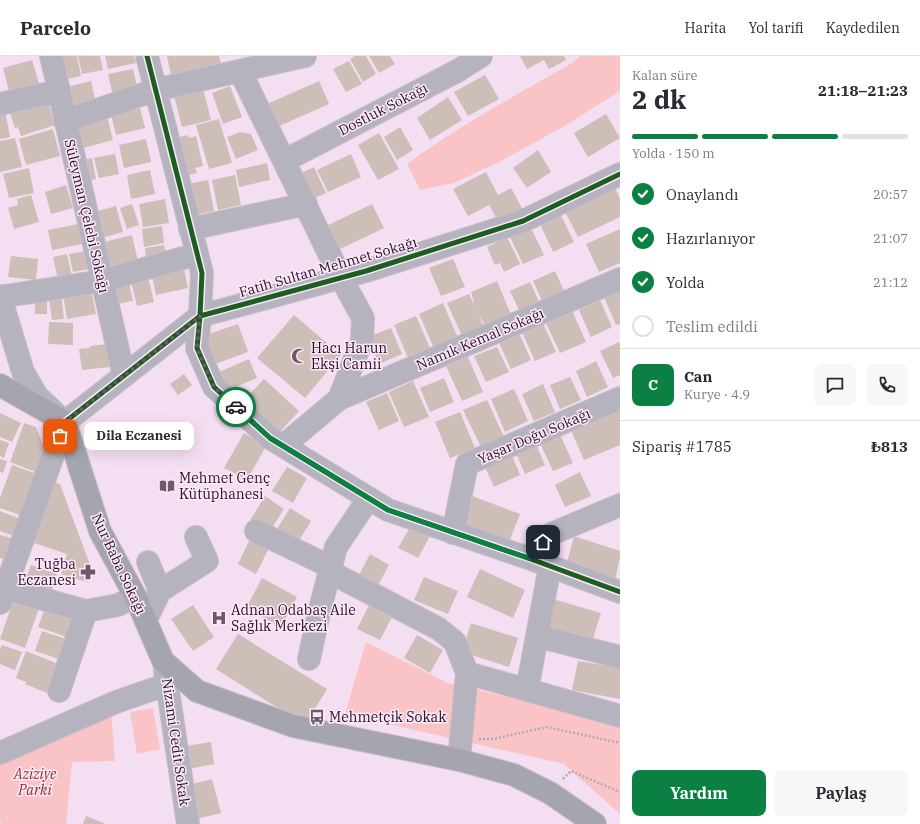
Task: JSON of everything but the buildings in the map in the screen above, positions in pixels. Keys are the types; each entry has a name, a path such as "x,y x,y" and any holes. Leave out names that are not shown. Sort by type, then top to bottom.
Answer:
{"main road":[{"path":"0,385 65,422"},
{"name":"Nur Baba Sokağı","path":"65,422 100,531 135,596 164,661"},
{"path":"164,661 197,691 293,726 460,750 514,775 550,794 595,824"}],"street":[{"name":"Süleyman Çelebi Sokağı","path":"51,56 124,376"},
{"path":"147,56 202,273 197,348 214,387 270,438 388,510 528,558 620,592"},
{"path":"65,121 156,90 305,56"},
{"name":"Dostluk Sokağı","path":"284,161 459,70 481,56"},
{"path":"240,71 341,278 363,318 362,340 339,399 284,446"},
{"path":"0,104 59,91"},
{"name":"Fatih Sultan Mehmet Sokağı","path":"65,422 200,316 366,271 523,221 620,174"},
{"path":"190,229 306,204"},
{"path":"135,596 118,605 86,611 2,593 65,422 37,396 23,372 0,296 102,281 197,254"},
{"name":"Namık Kemal Sokağı","path":"339,399 620,279"},
{"name":"Yaşar Doğu Sokağı","path":"453,532 467,464 620,398"},
{"path":"309,659 336,547 369,498"},
{"path":"528,558 551,534 620,505"},
{"path":"256,531 331,569 439,629 455,642 467,673 460,750"},
{"path":"146,620 160,591 207,561 196,537"},
{"path":"148,562 160,591"},
{"path":"527,690 550,566"},
{"path":"59,691 86,611"},
{"path":"537,636 620,657"},
{"name":"Nizami Cedit Sokak","path":"164,661 188,824"},
{"path":"467,673 620,716"},
{"path":"0,753 116,702 168,684"}],"path":[{"path":"460,750 493,738 547,727 620,743"},
{"path":"550,794 571,771 620,792"}],"green space":[{"path":"580,56 620,56 620,91 568,124 499,162 454,183 420,190 407,164 467,124 572,63"},
{"path":"366,642 448,683 620,723 620,814 564,764 345,714"},
{"path":"153,708 160,749 137,754 130,712"},
{"name":"Aziziye Parki","path":"111,710 115,761 72,762 66,824 1,824 0,760"}],"cycle path":[{"path":"147,56 202,273 197,348 214,387 270,438 388,510 528,558 620,592"},
{"path":"65,422 200,316 366,271 523,221 620,174"}],"way so far":[{"path":"60,436 65,422 200,316 197,348 214,387 236,407"}],"place":[{"name":"Hacı Harun Ekşi Camii","path":"299,356"},
{"name":"Dila Eczanesi","path":"60,436"},
{"name":"Mehmet Genç Kütüphanesi","path":"167,486"},
{"name":"Tuğba Eczanesi","path":"88,572"},
{"name":"Adnan Odabaş Aile Sağlık Merkezi","path":"219,618"},
{"name":"Mehmetçik Sokak","path":"317,717"}],"route":[{"path":"236,407 270,438 388,510 528,558 543,542"}]}
